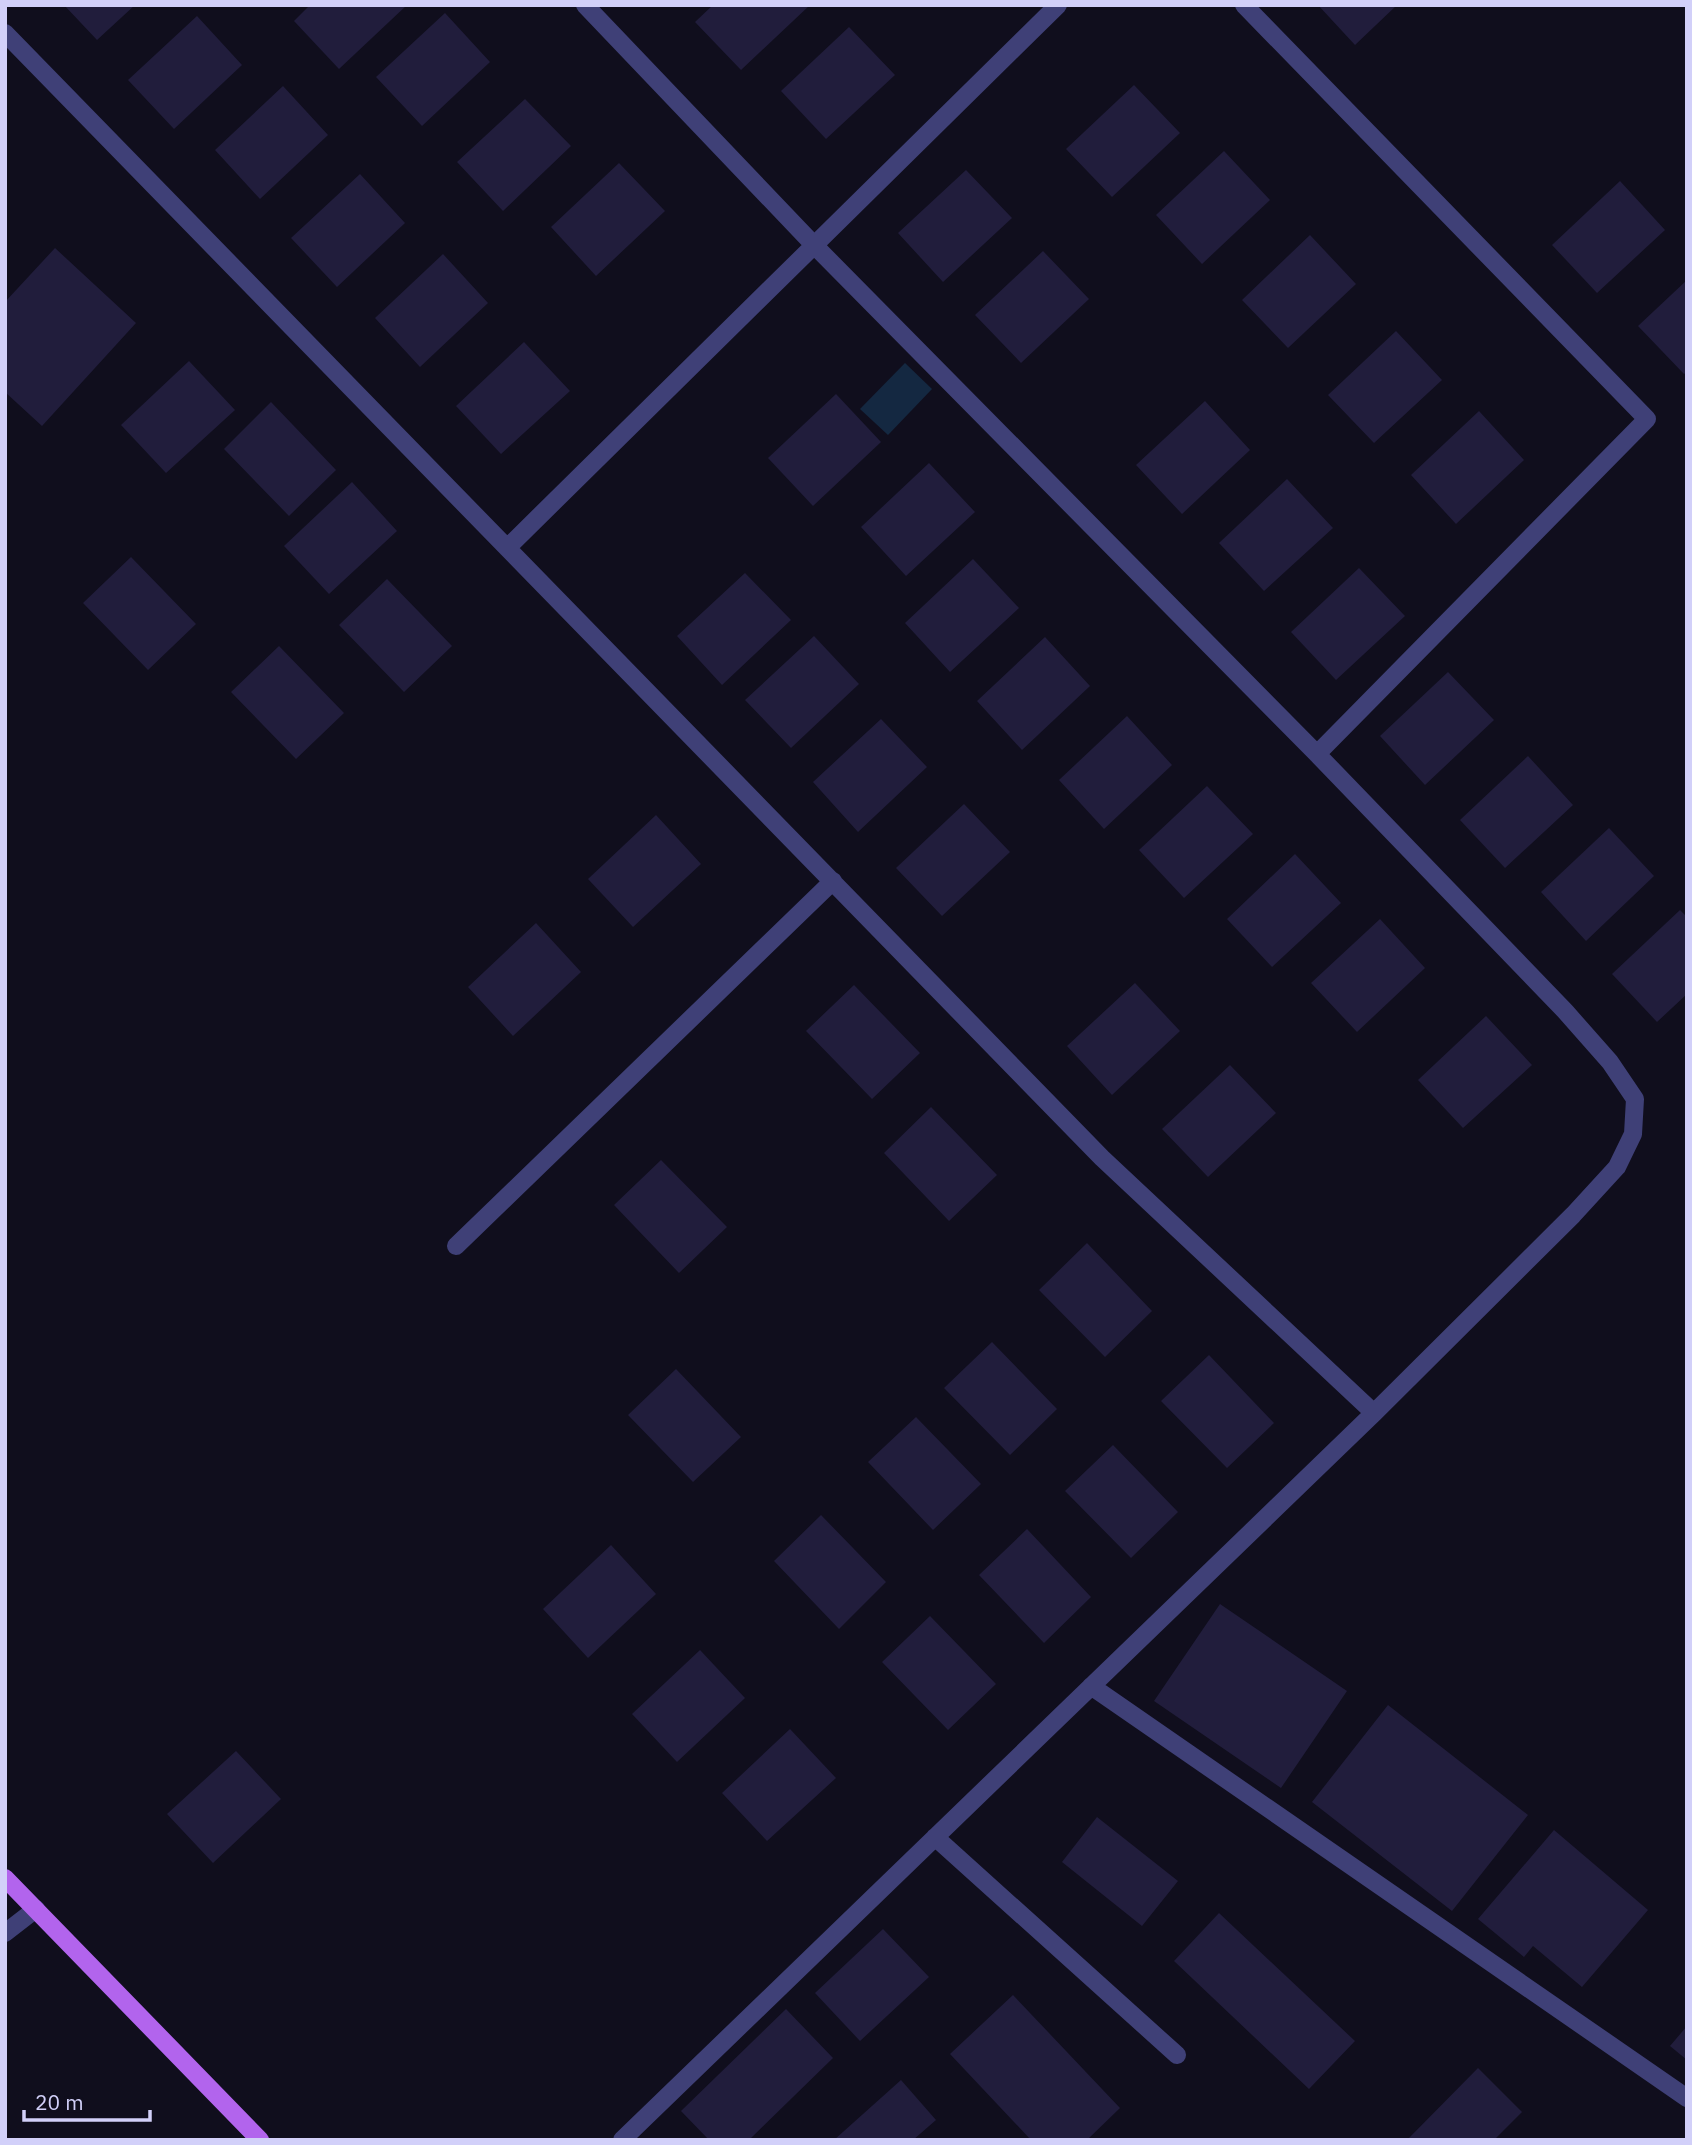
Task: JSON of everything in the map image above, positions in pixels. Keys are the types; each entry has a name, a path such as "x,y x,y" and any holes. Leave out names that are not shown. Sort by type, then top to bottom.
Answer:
{"main road":[{"path":"5,1878 260,2140"}],"street":[{"path":"585,5 813,244 1317,754 1565,1011 1609,1062 1635,1099 1633,1134 1617,1167 1573,1215 1374,1413 621,2140"},
{"path":"507,548 1058,5"},
{"path":"1244,5 1647,419 1317,754"},
{"path":"5,33 1102,1158 1374,1413"},
{"path":"456,1246 833,881"},
{"path":"1091,1686 1687,2098"},
{"path":"935,1837 1177,2055"},
{"path":"5,1933 36,1909"}],"water":[{"path":"905,363 932,389 888,435 860,409"}],"building":[{"path":"64,5 135,5 97,40"},
{"path":"310,5 407,5 339,69 294,21"},
{"path":"713,5 810,5 741,70 695,22"},
{"path":"1318,5 1397,5 1355,45"},
{"path":"445,13 490,62 422,126 376,77"},
{"path":"197,16 242,65 174,129 128,80"},
{"path":"849,27 895,75 826,139 781,91"},
{"path":"1134,85 1180,133 1112,197 1066,149"},
{"path":"283,86 328,135 260,199 215,150"},
{"path":"525,99 571,146 503,211 457,162"},
{"path":"1224,151 1270,200 1202,264 1156,215"},
{"path":"619,163 665,211 596,276 551,227"},
{"path":"966,170 1012,218 943,282 898,233"},
{"path":"360,174 405,223 337,287 291,238"},
{"path":"1620,181 1665,230 1597,293 1552,245"},
{"path":"1310,235 1356,284 1288,348 1242,300"},
{"path":"55,248 136,323 42,426 5,392 5,302"},
{"path":"1043,251 1089,299 1021,363 975,315"},
{"path":"443,254 488,303 420,367 375,318"},
{"path":"1687,280 1687,372 1684,374 1638,326"},
{"path":"1396,331 1442,380 1374,443 1328,395"},
{"path":"524,342 570,391 501,454 456,406"},
{"path":"189,361 235,410 166,473 121,425"},
{"path":"836,394 881,442 813,506 768,458"},
{"path":"1205,401 1250,450 1182,514 1136,465"},
{"path":"271,402 336,470 289,516 224,449"},
{"path":"1479,411 1524,460 1456,524 1411,475"},
{"path":"929,463 975,512 906,576 861,527"},
{"path":"1287,479 1333,528 1264,591 1219,543"},
{"path":"352,482 397,531 329,594 284,546"},
{"path":"131,557 196,624 148,670 83,603"},
{"path":"973,559 1019,608 950,672 905,623"},
{"path":"1359,568 1405,616 1336,680 1291,632"},
{"path":"745,573 791,620 722,685 677,636"},
{"path":"387,579 452,646 404,692 339,625"},
{"path":"814,636 859,684 791,748 745,700"},
{"path":"1045,637 1090,686 1022,750 977,701"},
{"path":"279,646 344,713 296,759 231,692"},
{"path":"1448,672 1494,720 1425,785 1380,736"},
{"path":"1127,716 1172,765 1104,829 1059,780"},
{"path":"881,719 927,767 858,832 813,782"},
{"path":"1528,756 1573,805 1505,868 1460,820"},
{"path":"1207,786 1253,834 1184,898 1139,850"},
{"path":"964,804 1010,852 942,916 896,868"},
{"path":"656,815 701,864 633,927 588,879"},
{"path":"1609,828 1654,876 1586,941 1541,892"},
{"path":"1295,854 1341,903 1272,967 1227,919"},
{"path":"1680,910 1687,917 1687,994 1657,1022 1612,974"},
{"path":"1380,919 1425,968 1357,1032 1311,983"},
{"path":"536,923 581,972 513,1036 468,987"},
{"path":"1135,983 1180,1031 1112,1095 1067,1046"},
{"path":"854,985 920,1053 872,1099 806,1031"},
{"path":"1486,1016 1532,1065 1463,1128 1418,1080"},
{"path":"1230,1065 1276,1113 1208,1177 1162,1129"},
{"path":"931,1107 997,1175 949,1221 884,1153"},
{"path":"661,1160 727,1227 679,1273 614,1205"},
{"path":"1087,1243 1152,1311 1105,1357 1039,1290"},
{"path":"992,1342 1057,1409 1010,1455 944,1388"},
{"path":"1209,1355 1274,1423 1227,1468 1161,1401"},
{"path":"676,1369 741,1437 693,1482 628,1415"},
{"path":"916,1417 981,1484 933,1530 868,1462"},
{"path":"1113,1445 1178,1512 1131,1558 1065,1491"},
{"path":"821,1515 886,1582 839,1629 774,1561"},
{"path":"1027,1529 1091,1597 1044,1643 979,1575"},
{"path":"611,1545 656,1594 588,1658 543,1609"},
{"path":"1220,1604 1347,1691 1281,1788 1154,1701"},
{"path":"930,1616 996,1684 948,1730 882,1662"},
{"path":"700,1650 745,1698 677,1762 632,1714"},
{"path":"1388,1705 1528,1815 1452,1911 1312,1802"},
{"path":"790,1729 836,1778 767,1841 722,1793"},
{"path":"236,1751 281,1799 213,1863 167,1814"},
{"path":"1097,1817 1178,1881 1142,1926 1062,1862"},
{"path":"1554,1830 1648,1910 1582,1987 1533,1946 1524,1957 1478,1919"},
{"path":"1219,1913 1355,2041 1309,2089 1174,1961"},
{"path":"883,1929 929,1977 860,2041 815,1993"},
{"path":"1013,1995 1120,2108 1087,2140 1031,2140 950,2054"},
{"path":"786,2009 833,2058 749,2140 709,2140 681,2111"},
{"path":"1687,2026 1687,2060 1670,2046"},
{"path":"1478,2068 1522,2112 1494,2140 1407,2140"},
{"path":"901,2080 936,2120 913,2140 834,2140"}]}
